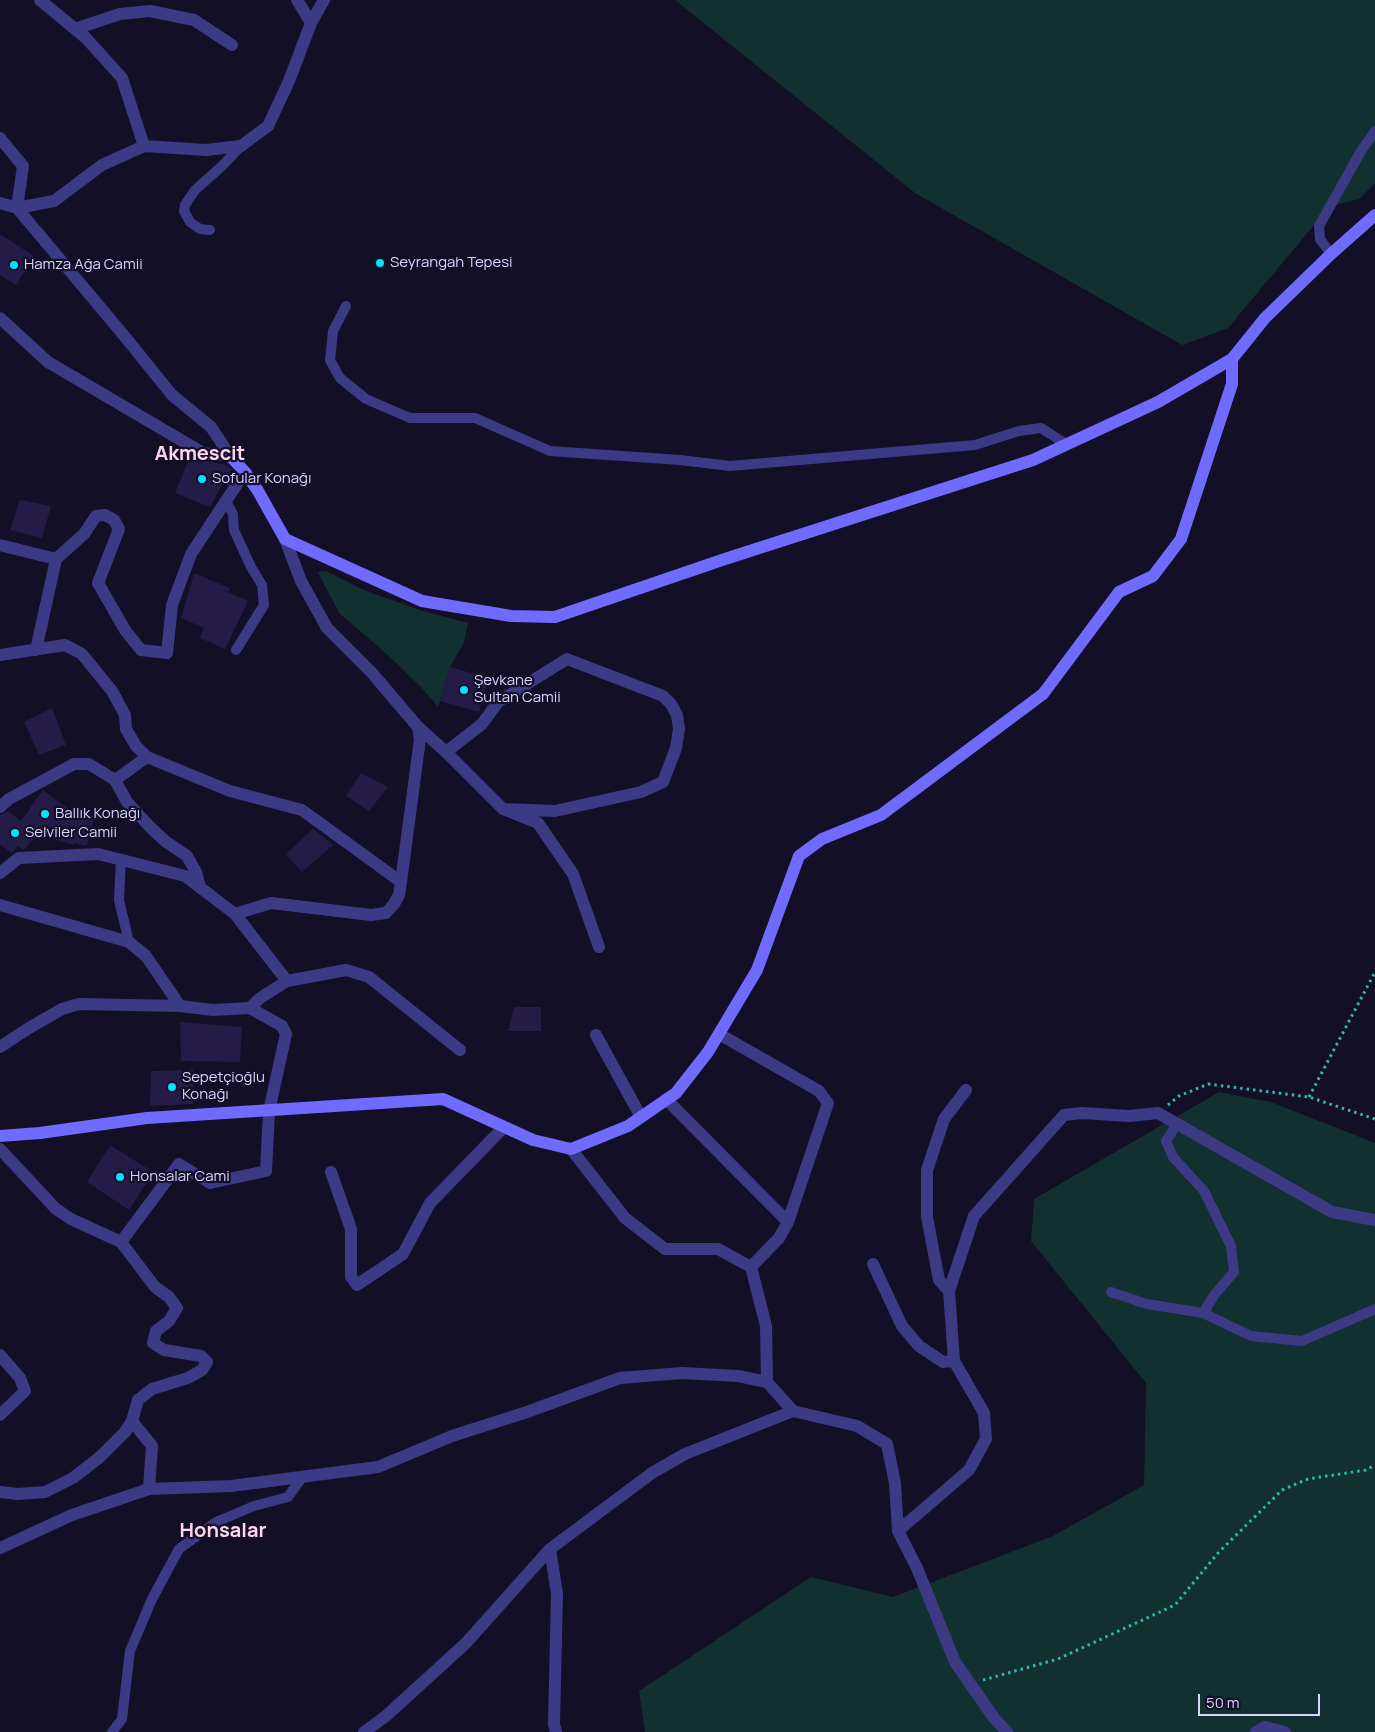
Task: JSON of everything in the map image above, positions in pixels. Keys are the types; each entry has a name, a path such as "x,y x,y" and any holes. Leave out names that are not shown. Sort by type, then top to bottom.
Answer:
{"main road":[{"path":"230,456 245,472 258,491 284,539 422,600 511,616 556,617 725,559 1033,460 1158,402 1232,359 1265,318 1331,254 1375,215"},
{"path":"0,1136 40,1133 147,1118 443,1100 532,1140 571,1149 628,1126 676,1093 708,1052 757,970 798,856 822,840 881,814 1044,694 1118,592 1153,576 1181,539 1232,384 1232,359"}],"street":[{"path":"40,0 86,38 122,78 144,146"},
{"path":"296,0 311,24"},
{"path":"0,203 17,208 54,201 102,165 144,146 206,150 241,146 268,126 289,81 311,24 324,0"},
{"path":"75,29 120,14 150,11 194,20 232,45"},
{"path":"0,138 23,166 17,208 172,396 211,427 230,456"},
{"path":"0,318 48,362 203,453 230,456"},
{"path":"36,650 56,559 84,534 96,516 106,516 114,520 119,529 98,583 125,630 141,650 168,653 172,605 191,554 245,472"},
{"path":"284,539 301,581 327,628 372,673 418,728 446,752 503,809 538,823 573,874 599,947"},
{"path":"0,545 56,559"},
{"path":"0,655 65,645 82,654 112,691 125,715 126,729 136,746 148,757 230,791 302,810 401,882"},
{"path":"446,752 482,724 498,702 567,659 663,696 671,704 677,715 679,729 676,748 663,782 641,792 555,811 503,809"},
{"path":"235,914 271,903 370,915 386,913 399,895 420,739 418,728"},
{"path":"115,780 148,757"},
{"path":"0,808 9,799 74,764 89,764 115,780 127,802 150,827 165,841 187,856 196,872 200,887"},
{"path":"0,873 19,858 98,854 186,876 235,914 287,982"},
{"path":"0,904 129,942 146,956 180,1006"},
{"path":"250,1008 260,998 287,982 346,970 369,977 460,1050"},
{"path":"0,1047 62,1009 79,1004 180,1006 213,1010 250,1008 282,1026 286,1034 269,1110 266,1171 210,1183 179,1164 121,1242"},
{"path":"719,1034 819,1091 828,1103 788,1222 779,1238 751,1267"},
{"path":"596,1035 641,1117"},
{"path":"949,1292 939,1280 927,1217 927,1170 944,1119 966,1090"},
{"path":"666,1099 788,1222"},
{"path":"898,1531 969,1470 986,1439 984,1413 954,1361 949,1292 974,1216 1064,1115 1082,1112 1129,1116 1158,1113 1332,1212 1375,1220"},
{"path":"331,1172 351,1229 351,1277 357,1285 403,1254 430,1203 503,1128"},
{"path":"0,1149 56,1209 71,1220 121,1242 155,1287 169,1297 177,1308 169,1321 156,1331 153,1343 164,1350 201,1356 207,1362 202,1370 188,1378 152,1389 138,1400 132,1421 125,1432 100,1457 73,1478 45,1492 18,1494 0,1492"},
{"path":"571,1149 625,1218 665,1249 718,1249 751,1267 766,1326 767,1382"},
{"path":"874,1264 902,1326 919,1346 935,1357 943,1362 954,1361"},
{"path":"0,1355 20,1378 25,1391 0,1416"},
{"path":"0,1548 72,1515 149,1489 231,1486 378,1467 452,1436 527,1412 620,1378 682,1373 738,1376 767,1382 793,1412"},
{"path":"364,1732 386,1716 466,1643 550,1549 652,1473 685,1454 793,1412 857,1426 887,1444 895,1483 898,1531 917,1568 955,1662 994,1718 1007,1732"},
{"path":"132,1421 152,1446 149,1489"},
{"path":"550,1549 557,1594 554,1724 556,1732"},
{"path":"1256,1732 1265,1727 1285,1732"}],"lane":[{"path":"1331,254 1320,239 1320,226 1361,151 1375,131"},
{"path":"210,230 200,229 190,222 184,211 185,205 195,190 241,146"},
{"path":"346,306 333,331 330,360 340,378 366,399 410,418 476,418 550,451 680,460 730,466 975,445 1019,431 1041,428 1066,444"},
{"path":"226,501 233,514 234,530 251,567 262,585 264,605 236,650"},
{"path":"121,860 119,900 129,942"},
{"path":"1177,1124 1166,1141 1173,1157 1204,1191 1230,1246 1234,1272 1215,1294 1204,1313"},
{"path":"1111,1292 1147,1304 1204,1313 1251,1336 1302,1341 1375,1309"},
{"path":"112,1732 122,1719 130,1651 152,1599 179,1549 216,1522 254,1506 288,1497 303,1476"}],"path":[{"path":"1309,1097 1375,972"},
{"path":"1158,1113 1179,1096 1208,1084 1309,1097 1375,1119"},
{"path":"970,1684 1058,1659 1175,1605 1218,1553 1282,1490 1308,1479 1366,1470 1375,1465"}],"green space":[{"path":"675,0 1375,0 1375,183 1359,199 1330,206 1228,328 1182,345 915,193"},
{"path":"326,571 366,591 423,611 468,623 464,643 450,667 438,707 421,687 390,657 339,613 318,572"},
{"path":"1219,1092 1271,1102 1375,1143 1375,1732 645,1732 639,1691 811,1577 893,1597 1053,1536 1144,1485 1146,1383 1031,1241 1034,1199"}],"building":[{"name":"Hamza Ağa Camii","path":"0,234 34,256 16,285 0,275"},
{"path":"191,455 202,461 224,464 231,469 210,507 175,493"},
{"path":"20,500 51,506 42,538 10,530"},
{"path":"194,573 230,588 228,592 248,601 225,649 200,638 204,628 181,618"},
{"name":"Şevkane Sultan Camii","path":"450,667 489,678 479,712 440,701"},
{"path":"52,708 66,745 39,755 24,722"},
{"path":"361,773 388,787 369,811 346,796"},
{"path":"43,790 73,812 94,818 87,846 75,843 74,845 54,839 41,829 24,850 18,846 12,853 0,844 0,815 8,811 21,821"},
{"path":"313,829 333,845 302,872 286,854"},
{"path":"514,1007 541,1007 541,1031 508,1031"},
{"path":"180,1022 242,1027 240,1062 181,1061"},
{"name":"Sepetçioğlu Konağı","path":"193,1070 193,1104 150,1106 151,1071"},
{"name":"Honsalar Cami","path":"110,1145 153,1172 129,1210 87,1182"}],"place":[{"name":"Seyrangah Tepesi","path":"380,263"},
{"name":"Hamza Ağa Camii","path":"14,265"},
{"name":"Sofular Konağı","path":"202,479"},
{"name":"Şevkane Sultan Camii","path":"464,690"},
{"name":"Ballık Konağı","path":"45,814"},
{"name":"Selviler Camii","path":"15,833"},
{"name":"Sepetçioğlu Konağı","path":"172,1087"},
{"name":"Honsalar Cami","path":"120,1177"}],"district":[{"name":"Akmescit","path":"200,454"},
{"name":"Honsalar","path":"223,1531"}]}
